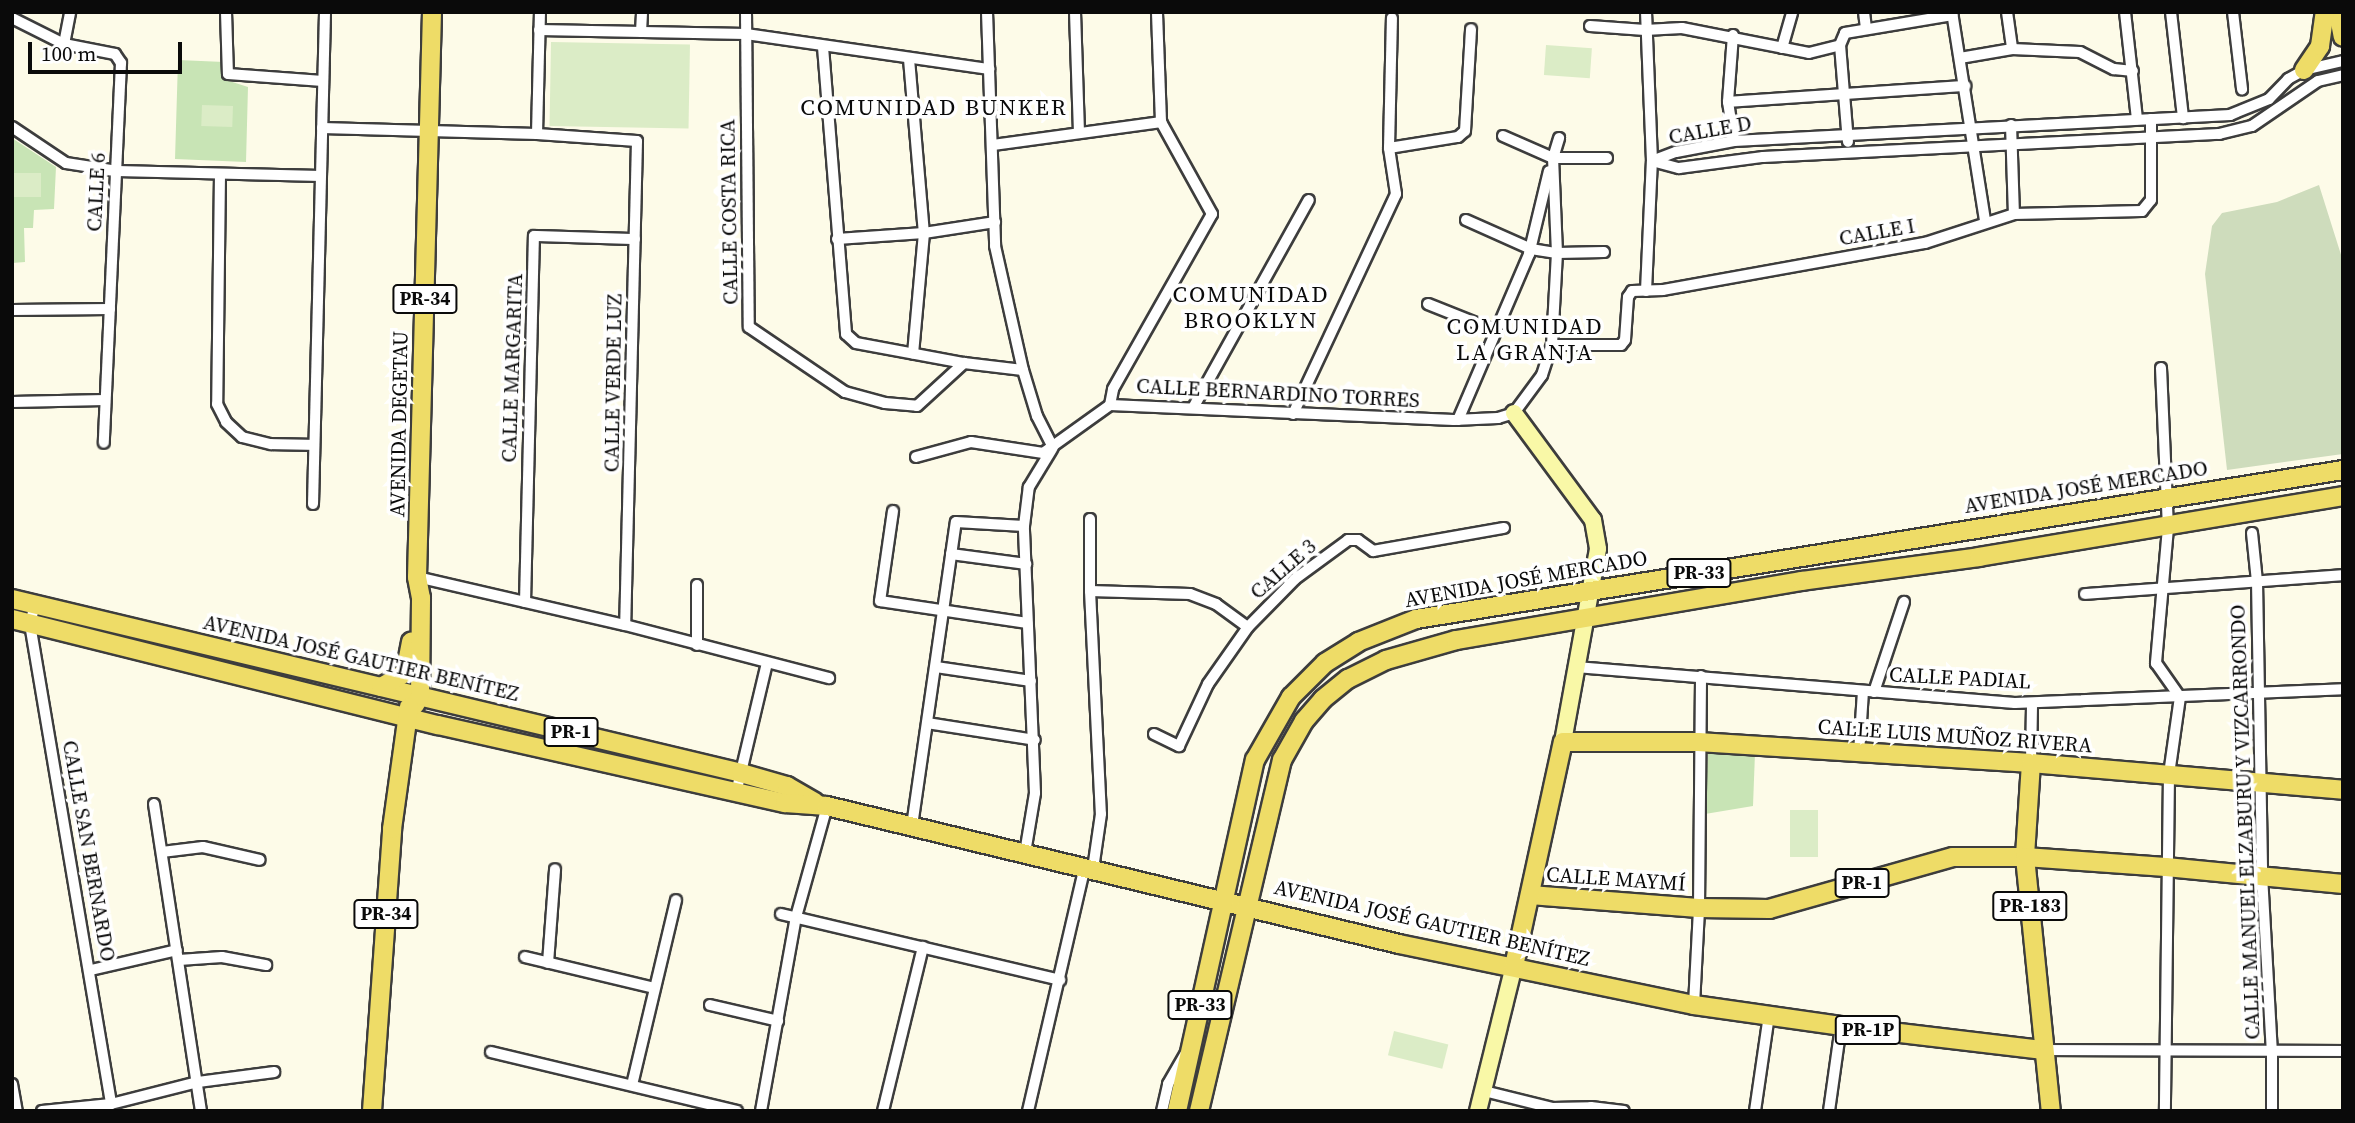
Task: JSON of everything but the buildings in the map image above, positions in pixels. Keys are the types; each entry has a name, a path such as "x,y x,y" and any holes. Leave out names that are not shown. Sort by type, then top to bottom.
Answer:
{"main road":[{"name":"AVENIDA DEGETAU","path":"372,1111 392,829 414,695 421,598 418,581 432,12"},
{"path":"2304,70 2320,46 2325,12"},
{"path":"2338,12 2343,37"},
{"name":"AVENIDA JOSÉ MERCADO","path":"1177,1111 1255,760 1291,697 1325,663 1357,642 1416,619 2343,470"},
{"name":"PR-33","path":"1199,1111 1282,760 1304,721 1323,699 1349,679 1418,649 1802,581 2168,528 2343,496"},
{"name":"AVENIDA DEGETAU","path":"414,695 411,642 414,597 418,581"},
{"name":"AVENIDA JOSÉ GAUTIER BENÍTEZ","path":"12,599 741,773 787,786 822,805"},
{"name":"AVENIDA JOSÉ GAUTIER BENÍTEZ","path":"12,619 409,718 736,793 785,803 822,805 1247,905 1399,944 1694,1005 2042,1050"},
{"path":"381,687 405,673 411,642"},
{"path":"1514,966 1563,742"},
{"name":"CALLE LUIS MUÑOZ RIVERA","path":"1563,742 1698,742 2031,763 2343,790"},
{"name":"PR-183","path":"2031,763 2025,857 2042,1050 2051,1111"},
{"name":"PR-1","path":"1699,908 1769,909 1953,857 2025,857 2166,866 2343,884"},
{"name":"CALLE MAYMÍ","path":"1530,895 1699,908"}],"street":[{"path":"64,44 70,12"},
{"path":"226,12 228,74 323,81"},
{"path":"313,504 325,12"},
{"path":"323,128 537,134 540,12"},
{"path":"641,32 642,12"},
{"name":"CALLE COSTA RICA","path":"746,12 749,327 845,391 885,403 916,406 964,363"},
{"path":"986,12 995,246 1023,370 1037,416 1053,447"},
{"path":"1074,12 1079,132"},
{"path":"1110,405 1113,390 1212,214 1161,122 1157,12"},
{"path":"1552,345 1621,345 1625,340 1628,297 1632,291 1646,291 1651,162 1646,12"},
{"path":"1782,48 1792,12"},
{"path":"1864,12 1866,28"},
{"path":"2007,12 2012,50"},
{"path":"2125,12 2137,119"},
{"path":"2171,12 2183,118"},
{"path":"2233,12 2242,89"},
{"path":"1849,152 1840,46 1845,33 1952,14 1976,146 1985,222"},
{"path":"1293,414 1396,194 1389,148 1392,18"},
{"name":"CALLE 6","path":"12,19 64,44 116,54 121,63 104,443"},
{"path":"1590,26 1645,30 1682,28 1733,35 1809,53 1840,46"},
{"path":"1389,148 1458,137 1465,131 1471,29"},
{"path":"539,30 746,34 989,69"},
{"path":"1733,35 1728,102 1734,141"},
{"path":"823,47 846,334 856,343 964,363 1023,370"},
{"path":"1960,58 2012,50 2080,52 2114,69 2133,71"},
{"path":"909,58 924,233 914,354"},
{"name":"CALLE D","path":"1651,162 1675,152 1734,141 2230,115 2249,110 2269,99 2288,79 2304,70 2343,61"},
{"name":"CALLE D","path":"1651,162 1679,168 1763,157 2219,134 2252,126 2318,81 2343,75"},
{"path":"1728,102 1965,86"},
{"name":"CALLE I","path":"1646,291 1925,243 2014,214 2141,211 2151,200 2151,119"},
{"path":"993,145 1161,122"},
{"path":"2011,125 2014,214"},
{"path":"12,127 66,163 117,171 321,176"},
{"name":"CALLE VERDE LUZ","path":"537,134 637,141 625,625"},
{"path":"1503,136 1553,158 1606,158"},
{"path":"1458,420 1531,248 1559,138"},
{"path":"1553,158 1557,253 1552,345 1542,374 1514,413 1593,520 1598,549 1563,742"},
{"path":"220,173 217,404 226,422 242,437 271,444 314,445"},
{"path":"1194,408 1309,200"},
{"path":"1466,220 1531,248 1557,253 1604,252"},
{"path":"837,239 924,233 995,222"},
{"name":"CALLE MARGARITA","path":"525,601 534,236 635,239"},
{"path":"1428,304 1496,331"},
{"path":"12,310 110,309"},
{"path":"2161,368 2168,528 2156,663 2180,697 2169,774 2165,1111"},
{"path":"12,402 105,400"},
{"name":"CALLE BERNARDINO TORRES","path":"1053,447 1110,405 1458,420 1498,418 1514,413"},
{"path":"916,457 971,442 1043,453 1053,447"},
{"path":"1025,853 1035,793 1035,740 1024,526 1029,487 1053,447"},
{"path":"893,511 880,601 1027,623"},
{"path":"1028,1111 1101,814 1090,592 1090,519"},
{"path":"912,826 956,522 1024,526"},
{"name":"CALLE 3","path":"1154,734 1179,746 1208,684 1248,627 1295,579 1348,540 1358,540 1373,551 1504,528"},
{"name":"CALLE MANUEL ELZABURU Y VIZCARRONDO","path":"2252,533 2258,581 2262,875 2272,1053 2272,1111"},
{"path":"951,554 1026,564"},
{"path":"2085,594 2343,575"},
{"path":"418,581 525,601 829,678"},
{"path":"697,585 697,645"},
{"path":"1090,592 1190,594 1216,604 1248,627"},
{"path":"1858,753 1868,692 1904,602"},
{"name":"CALLE SAN BERNARDO","path":"35,604 30,624 91,970 111,1104"},
{"path":"736,793 767,663"},
{"path":"936,667 1031,681"},
{"name":"CALLE PADIAL","path":"1576,667 2032,703 2343,689"},
{"path":"1694,1005 1699,908 1698,742 1701,676"},
{"path":"2031,763 2032,703"},
{"path":"926,723 1035,740"},
{"path":"154,804 201,1111"},
{"path":"761,1111 796,917 822,805"},
{"path":"162,852 203,847 260,860"},
{"path":"548,963 555,869"},
{"path":"632,1085 676,900"},
{"path":"781,914 1060,980"},
{"path":"883,1111 923,947"},
{"path":"91,970 178,955 222,957 266,965"},
{"path":"524,957 654,988"},
{"path":"1478,1111 1514,966"},
{"path":"710,1005 778,1021"},
{"path":"1755,1111 1769,1015"},
{"path":"1829,1111 1841,1026"},
{"path":"1162,1111 1168,1084 1192,1044"},
{"path":"2042,1050 2272,1053 2343,1051"},
{"path":"491,1052 737,1111"},
{"path":"42,1111 111,1104 198,1082 274,1072"},
{"path":"12,1084 17,1111"},
{"path":"1483,1090 1552,1108 1624,1111"}],"green space":[{"path":"551,42 690,44 689,128 550,126"},
{"path":"1546,45 1592,48 1590,78 1544,75"},
{"path":"178,60 224,62 223,79 248,87 246,162 175,159"},
{"path":"202,105 233,106 232,127 201,126"},
{"path":"12,138 56,167 54,209 34,210 33,228 24,228 25,262 12,263"},
{"path":"12,173 41,173 41,197 12,197"},
{"path":"2319,185 2343,261 2343,454 2227,470 2205,274 2212,226 2222,213 2277,202"},
{"path":"1708,750 1755,753 1753,806 1705,814"},
{"path":"1790,810 1818,810 1818,857 1790,857"},
{"path":"1394,1031 1448,1045 1442,1069 1388,1055"}],"district":[{"name":"COMUNIDAD BUNKER","path":"934,107"},
{"name":"COMUNIDAD BROOKLYN","path":"1251,307"},
{"name":"COMUNIDAD LA GRANJA","path":"1525,339"}]}
